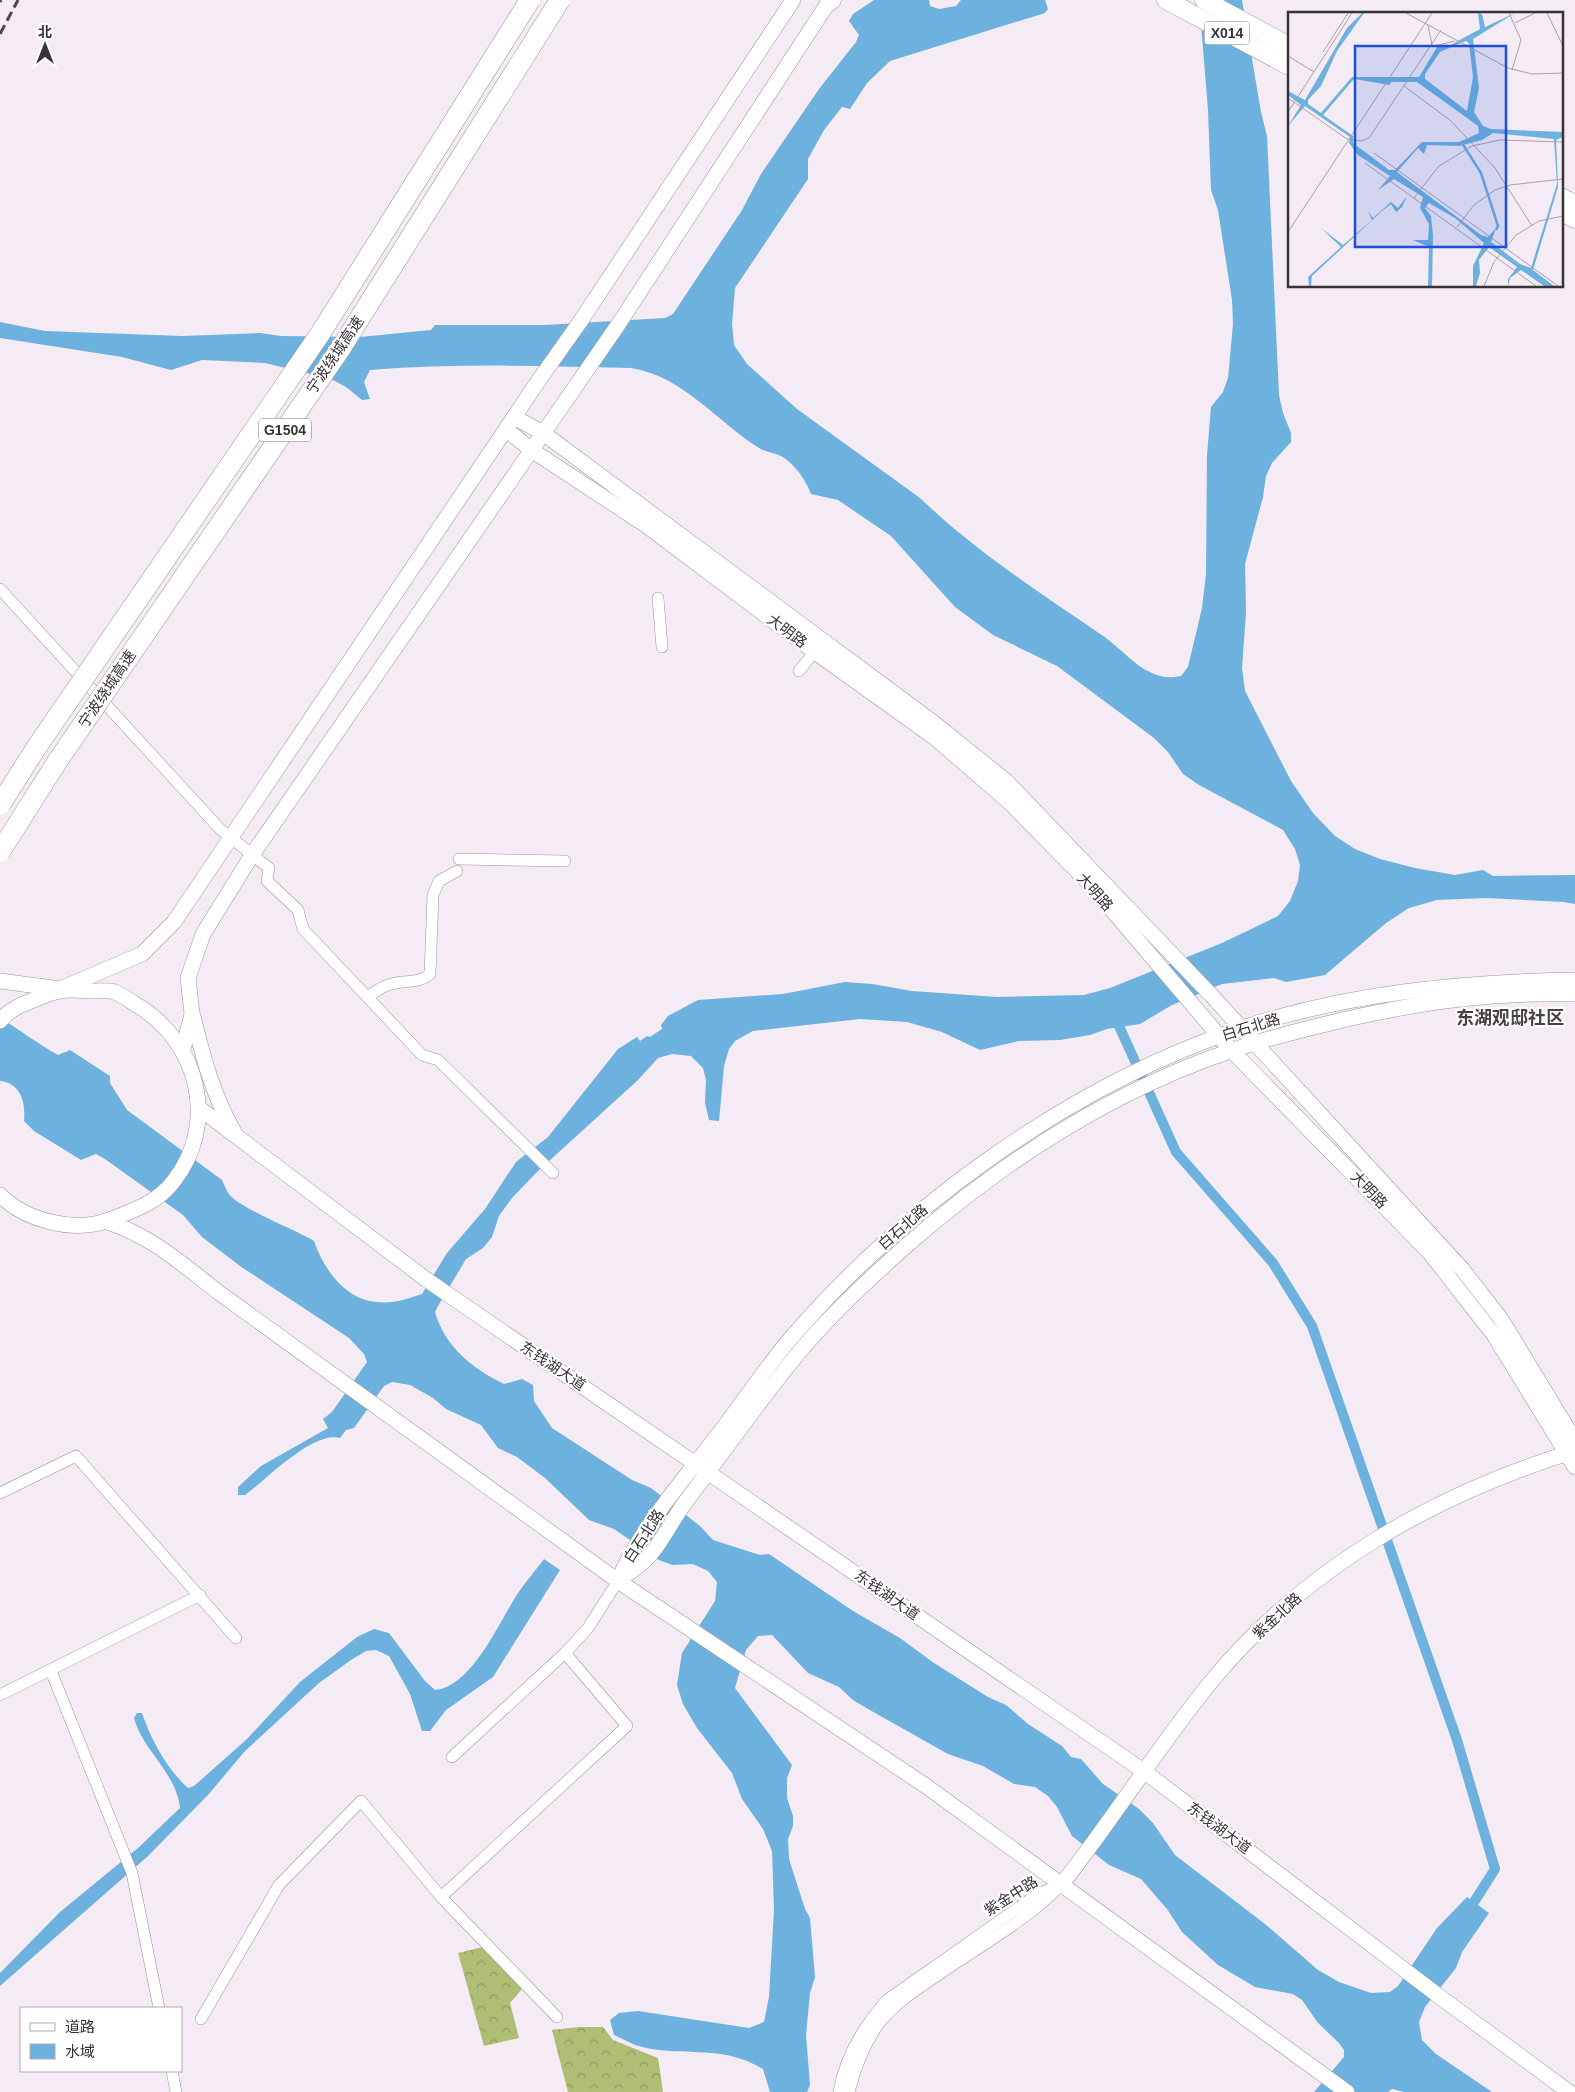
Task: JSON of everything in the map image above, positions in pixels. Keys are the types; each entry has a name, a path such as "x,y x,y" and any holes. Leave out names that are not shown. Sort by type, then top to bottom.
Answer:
{"highway":[{"name":"宁波绕城高速","path":"0,805 42,740 320,334 530,0"},
{"name":"宁波绕城高速","path":"0,852 57,762 341,348 560,0"}],"main road":[{"path":"5,1015 142,954 174,922 580,322 793,0"},
{"name":"X014","path":"1166,0 1288,65"},
{"name":"X014","path":"1204,0 1288,45"},
{"path":"237,1138 216,1097 206,1069 192,1014 188,978 203,934 252,855 530,449 618,325 830,1"},
{"path":"1562,198 1575,204"},
{"path":"1562,212 1575,218"},
{"name":"大明路","path":"510,423 543,433 935,738 1008,800 1089,883 1231,1050 1430,1253 1494,1335 1572,1448"},
{"name":"大明路","path":"510,423 530,449 647,526 819,647 934,723 1006,781 1242,1028 1462,1269 1501,1319 1572,1448 1575,1466"},
{"name":"白石北路","path":"618,1581 644,1561 685,1502 703,1468 790,1340 840,1285 879,1247 929,1204 995,1156 1069,1108 1115,1082 1220,1036 1242,1028 1333,1004 1392,993 1452,985 1575,980"},
{"path":"0,981 60,989 115,992 154,1014 183,1049 195,1079 199,1108 193,1146 173,1183 146,1206 105,1221 79,1224 47,1222 11,1206 0,1195"},
{"name":"白石北路","path":"618,1581 632,1550 672,1494 703,1468 803,1348 890,1261 970,1193 1009,1164 1089,1114 1162,1078 1231,1050 1372,1014 1454,998 1519,993 1575,994"},
{"path":"183,1049 192,1014"},
{"name":"东钱湖大道","path":"199,1108 427,1280 1145,1772 1444,2000 1569,2088"},
{"path":"105,1221 129,1228 163,1248 218,1292 618,1581 926,1786 1347,2092"},
{"name":"紫金北路","path":"1062,1884 1210,1683 1240,1651 1307,1588 1368,1544 1412,1517 1457,1494 1572,1448"}],"street":[{"path":"0,590 230,838 269,868 267,881 298,910 302,929 422,1055 438,1060 549,1169"},
{"path":"658,598 662,648"},
{"path":"799,671 819,647"},
{"path":"367,997 386,985 401,981 421,981 430,974 433,895 439,881 458,865 565,861"},
{"path":"0,1493 76,1456 236,1638"},
{"path":"452,1757 565,1653 588,1628 618,1581"},
{"path":"0,1696 200,1595"},
{"path":"441,1897 627,1726 565,1653"},
{"path":"51,1671 132,1873 159,2007"},
{"path":"201,2019 279,1885 361,1801 441,1897 558,2017"},
{"name":"紫金中路","path":"839,2092 854,2044 873,2015 887,2000 1038,1894 1062,1884"},
{"name":"紫金中路","path":"849,2092 861,2054 877,2027 896,2006 1036,1908 1062,1884"},
{"path":"172,2072 176,2092"}],"green space":[{"path":"483,1947 522,1989 510,2003 519,2038 484,2046 458,1953"},
{"path":"603,2027 613,2040 658,2058 663,2092 568,2092 552,2030"}],"water":[{"path":"874,0 929,0 930,6 939,9 956,6 961,0 1045,0 1048,9 1045,13 890,61 867,83 850,109 842,107 824,130 808,159 808,179 735,288 732,324 734,345 747,364 797,409 920,498 941,518 987,554 1106,638 1140,666 1160,676 1181,676 1188,667 1202,608 1206,574 1207,455 1211,407 1223,392 1228,378 1233,324 1232,300 1218,210 1211,190 1208,110 1199,0 1242,0 1261,112 1267,136 1279,395 1283,413 1291,433 1291,442 1272,463 1266,476 1263,497 1245,564 1246,612 1242,668 1245,691 1291,781 1313,813 1335,836 1355,849 1380,859 1455,875 1483,870 1493,876 1575,875 1575,904 1486,898 1437,900 1409,908 1386,923 1325,975 1286,982 1274,978 1222,984 1172,1005 1140,1024 1107,1029 1090,1035 1060,1040 1019,1041 980,1050 942,1032 907,1022 860,1019 753,1031 735,1041 729,1049 724,1066 719,1121 709,1120 705,1103 706,1080 703,1068 691,1056 672,1054 658,1058 638,1080 537,1172 512,1198 499,1216 492,1237 483,1248 466,1259 435,1312 446,1336 471,1364 504,1384 522,1379 533,1385 534,1401 552,1428 632,1480 651,1488 700,1526 713,1540 760,1555 769,1554 853,1611 900,1638 934,1663 988,1697 1006,1705 1028,1724 1062,1746 1071,1757 1081,1759 1103,1784 1139,1809 1153,1823 1175,1855 1265,1924 1318,1970 1339,1982 1371,1993 1390,1992 1398,1986 1437,1928 1467,1897 1489,1913 1462,1952 1456,1968 1425,2007 1419,2022 1422,2040 1436,2054 1492,2092 1404,2092 1392,2089 1388,2092 1314,2092 1344,2057 1344,2050 1318,2023 1302,2000 1293,1994 1255,1987 1218,1965 1182,1932 1167,1909 1141,1879 1109,1865 1072,1836 1057,1807 1048,1796 1035,1787 1014,1784 983,1766 948,1754 868,1709 853,1700 839,1687 808,1673 772,1635 758,1636 746,1650 735,1688 792,1765 787,1778 787,1798 793,1816 793,1826 788,1839 789,1859 805,1909 810,1918 815,1977 810,1993 806,2035 810,2085 807,2092 770,2092 763,2069 746,2061 714,2053 651,2049 635,2045 614,2035 610,2020 619,2013 638,2011 749,2028 764,2022 769,1997 774,1910 772,1851 763,1829 742,1799 732,1773 697,1728 683,1704 677,1685 682,1653 715,1601 717,1582 708,1571 693,1564 672,1565 659,1560 614,1529 589,1520 545,1478 517,1457 498,1448 481,1425 446,1409 433,1398 410,1385 392,1382 384,1386 354,1428 346,1430 340,1438 317,1441 290,1458 245,1495 238,1495 238,1487 261,1466 328,1428 323,1419 332,1412 367,1362 364,1354 349,1338 240,1266 202,1237 183,1215 105,1159 96,1154 81,1160 34,1131 24,1121 24,1107 21,1095 13,1086 0,1081 0,1018 58,1055 70,1050 110,1076 110,1083 127,1110 222,1180 228,1192 235,1200 314,1241 329,1272 345,1289 365,1300 394,1302 422,1294 447,1253 485,1209 516,1162 548,1137 618,1049 637,1037 640,1041 647,1036 650,1037 662,1029 661,1025 668,1016 698,1000 783,994 845,982 872,984 912,991 997,997 1084,995 1110,988 1222,943 1278,916 1290,901 1298,881 1300,865 1295,849 1283,830 1199,785 1183,774 1168,752 1154,738 1057,666 993,635 955,607 891,536 838,500 811,494 807,484 795,467 787,460 759,448 698,401 667,380 631,368 435,366 370,370 364,382 370,399 362,400 346,387 331,379 265,363 202,360 171,370 122,357 0,338 0,322 45,331 182,336 260,333 281,336 360,337 431,330 435,325 545,325 665,318 673,314 742,210 761,174 819,89 856,42 859,35 849,21 853,14"},
{"path":"544,1559 560,1570 493,1677 446,1710 430,1731 422,1731 410,1694 389,1656 376,1650 366,1651 319,1683 245,1751 208,1795 148,1856 0,1986 0,1973 60,1912 138,1848 180,1808 172,1783 138,1730 134,1718 137,1713 142,1713 155,1744 173,1772 188,1788 194,1786 247,1739 300,1682 357,1637 374,1629 389,1633 425,1681 435,1690 448,1686 473,1665 494,1635 518,1593"}],"waterway":[{"path":"1114,1015 1176,1152 1273,1263 1312,1326 1457,1740 1495,1869 1467,1913"}],"railway":[{"path":"0,34 18,0"}],"district":[{"name":"东湖观邸社区","path":"1510,1018"}]}
